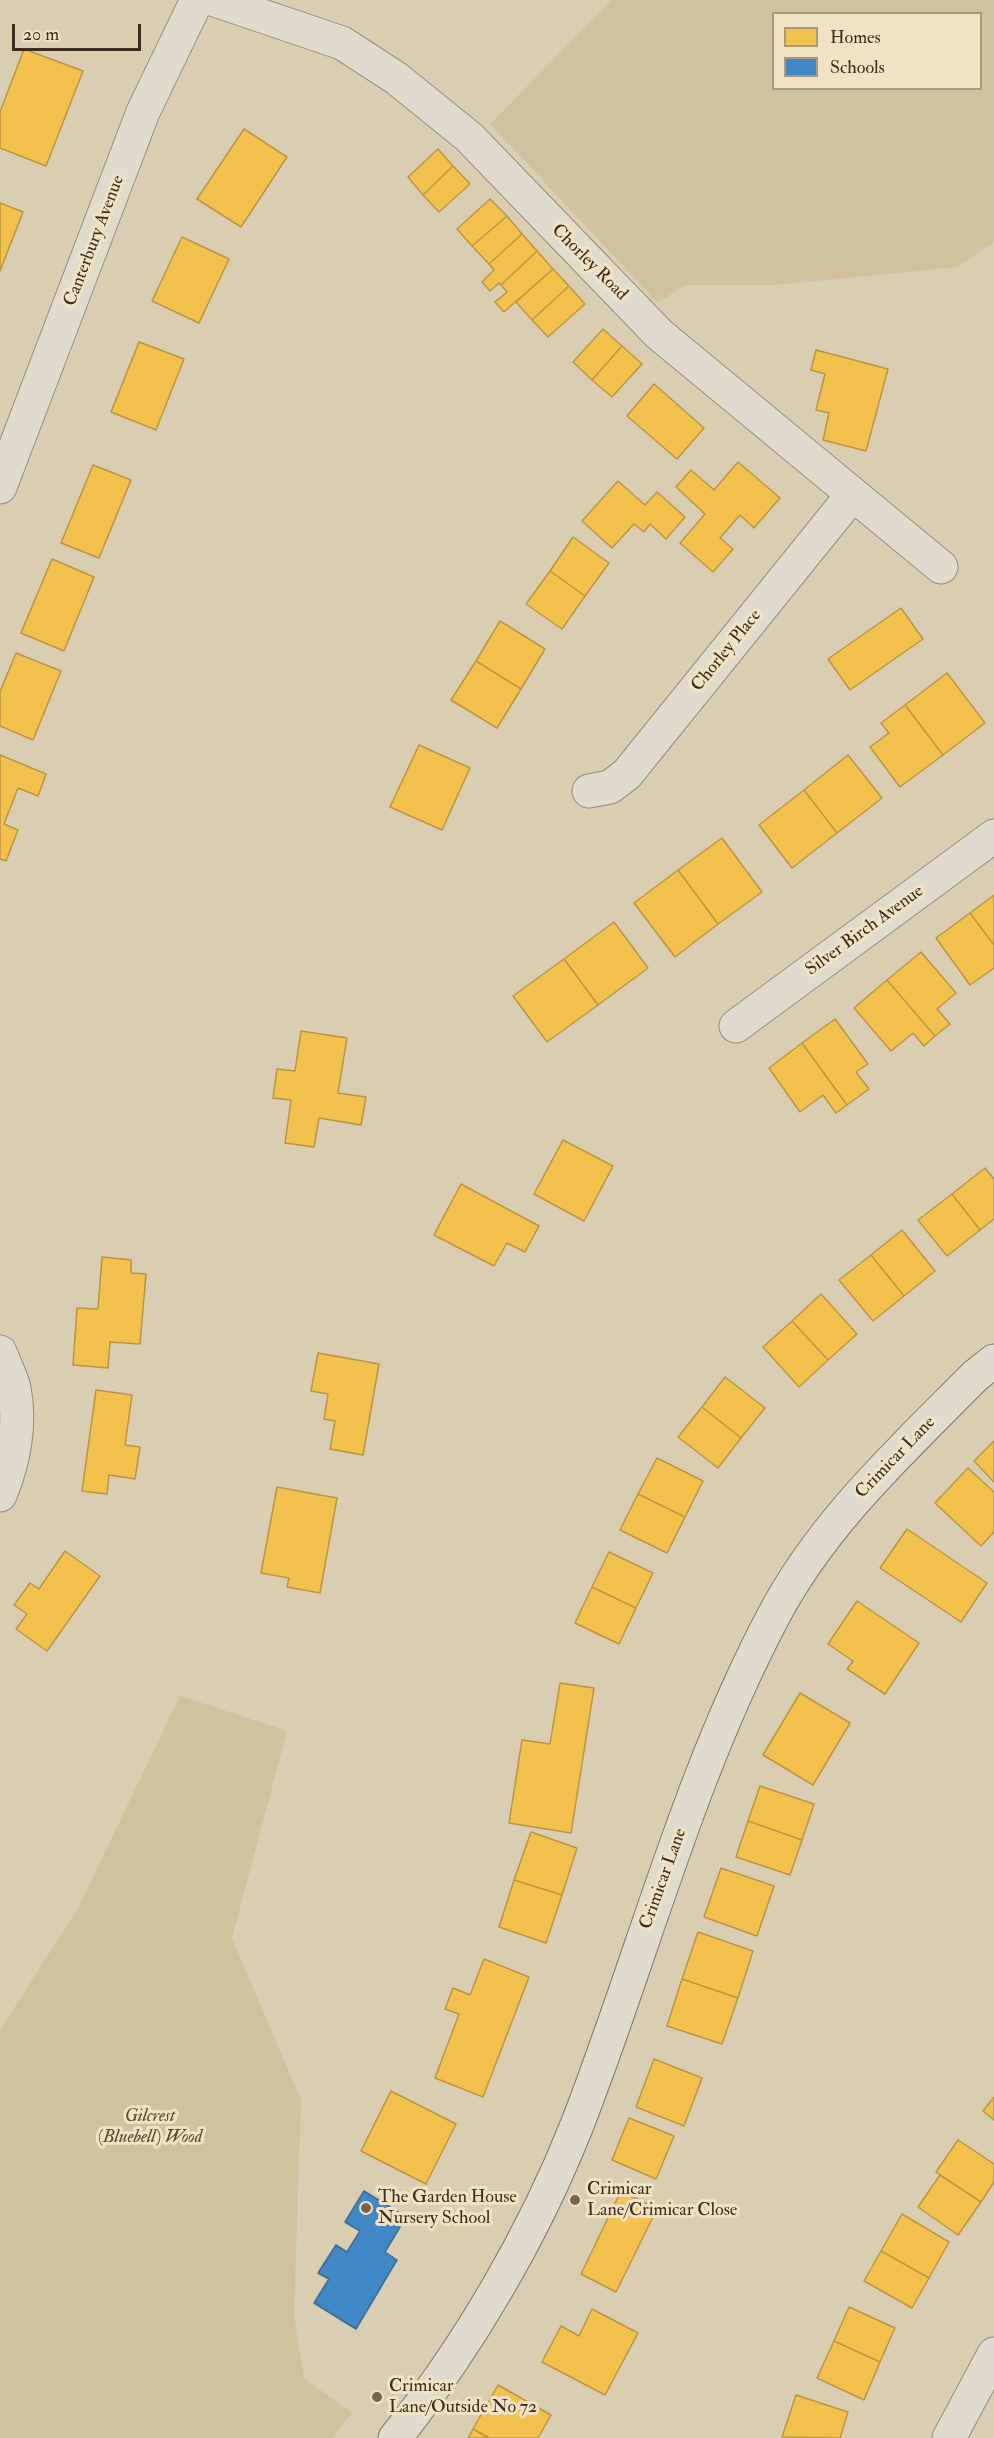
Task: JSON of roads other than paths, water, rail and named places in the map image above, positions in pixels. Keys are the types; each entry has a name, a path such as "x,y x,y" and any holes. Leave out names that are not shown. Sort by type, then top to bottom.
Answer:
{"street":[{"name":"Canterbury Avenue","path":"0,486 143,112 197,0"},
{"name":"Chorley Road","path":"215,0 342,43 396,78 469,137 659,334 941,567"},
{"name":"Chorley Place","path":"589,791 610,787 627,774 853,494"},
{"name":"Silver Birch Avenue","path":"736,1026 994,836"},
{"path":"0,1352 14,1388 16,1428 9,1474 0,1495"},
{"name":"Crimicar Lane","path":"395,2438 434,2390 475,2326 539,2208 576,2127 694,1796 745,1673 775,1612 817,1546 866,1486 975,1376 994,1361"},
{"path":"949,2438 994,2354"}],"place":[{"name":"Crimicar Lane/Crimicar Close","path":"575,2200"},
{"name":"The Garden House Nursery School","path":"366,2208"},
{"name":"Crimicar Lane/Outside No 72","path":"377,2397"}],"park label":[{"name":"Gilcrest (Bluebell) Wood","path":"150,2127"}]}
